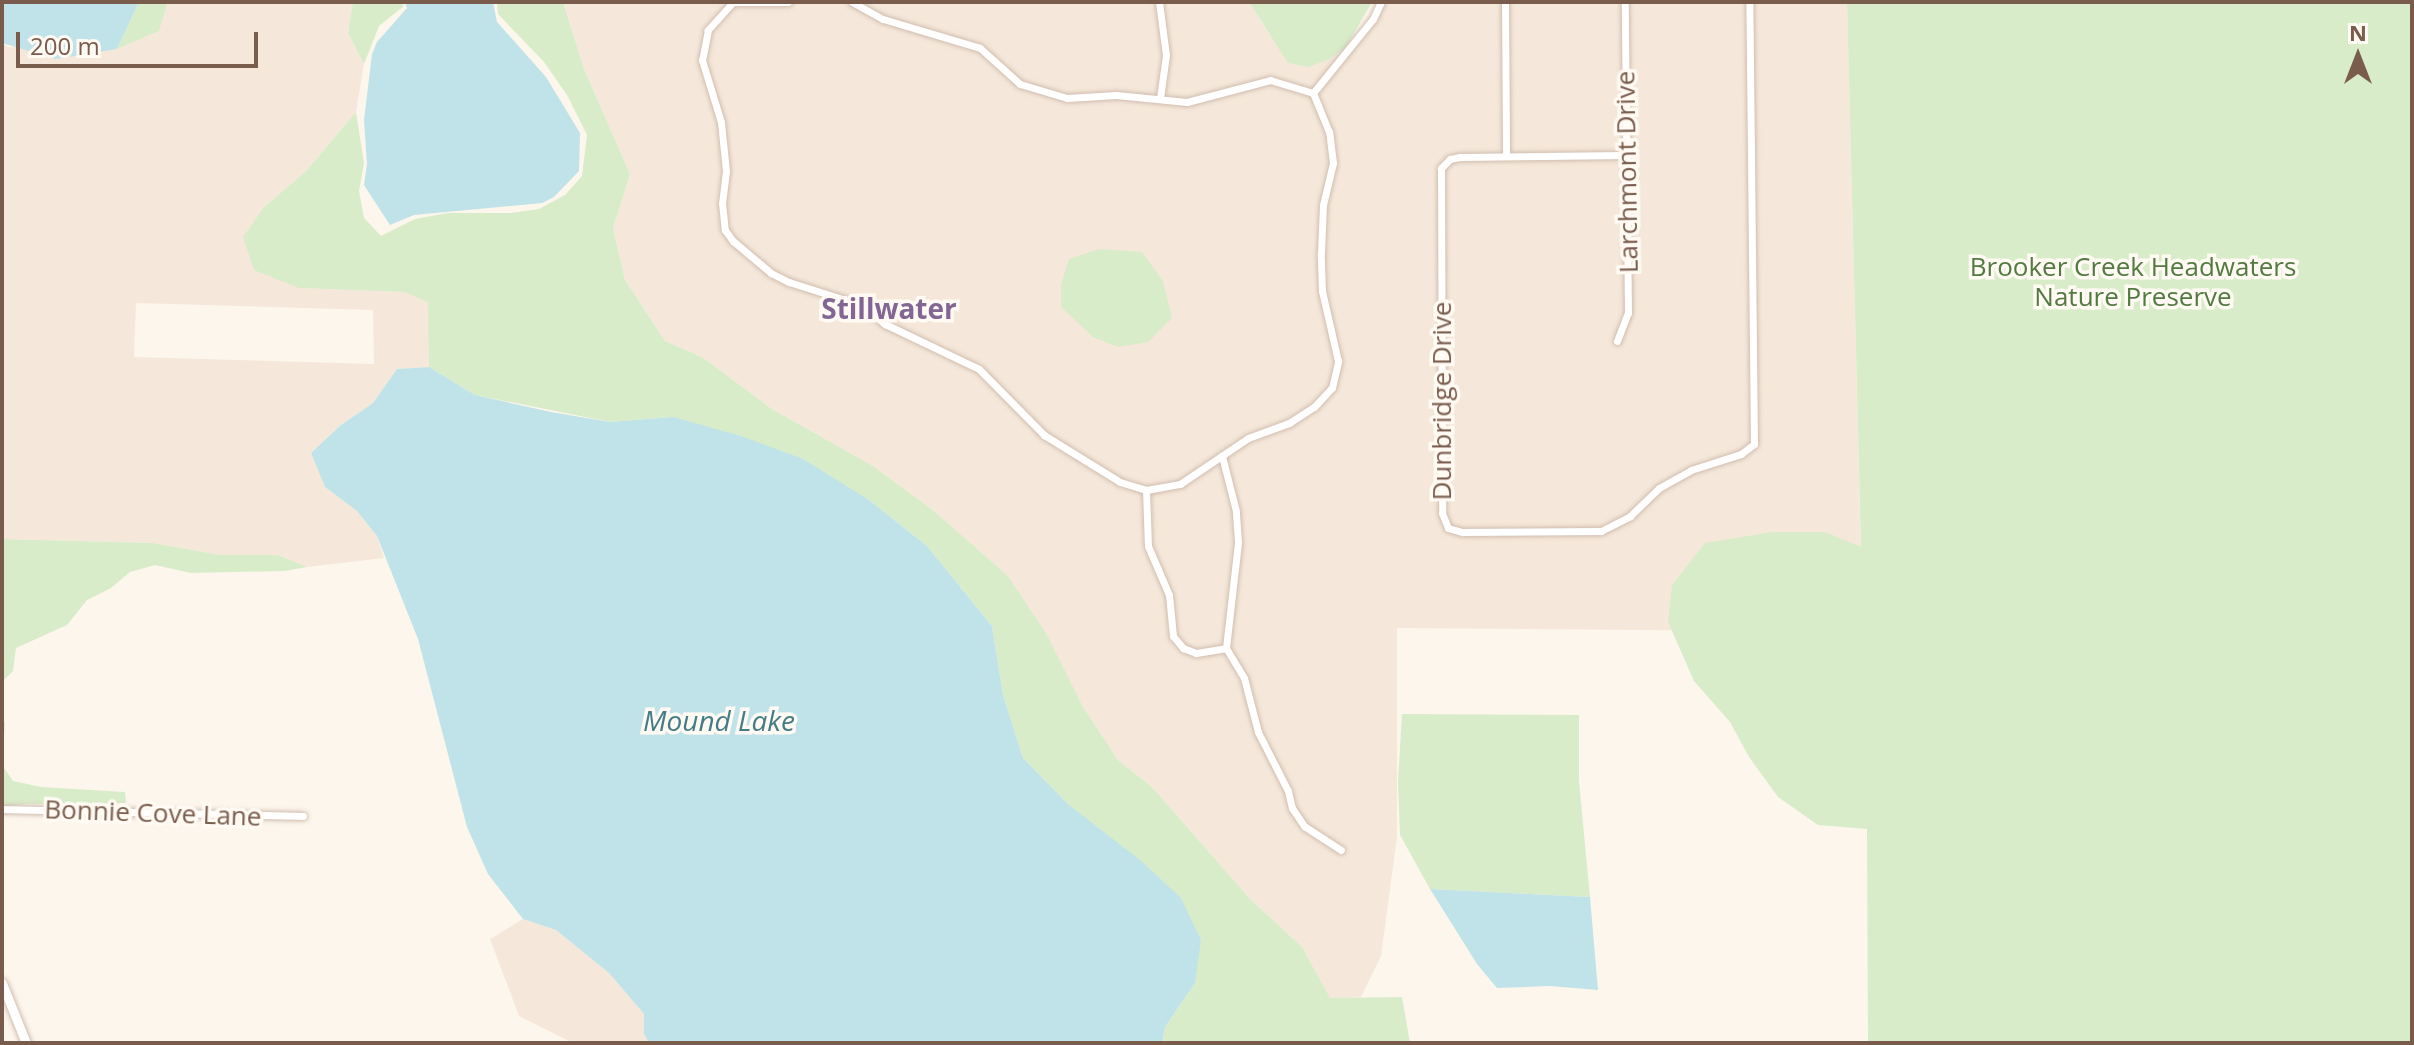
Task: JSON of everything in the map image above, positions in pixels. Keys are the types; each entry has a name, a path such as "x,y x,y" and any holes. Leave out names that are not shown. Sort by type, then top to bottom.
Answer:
{"main road":[{"path":"2,983 26,1043"}],"street":[{"path":"788,2 733,2 708,30 702,60 721,122 726,171 722,203 725,230 733,241 776,276 864,306 885,324 979,369 1044,435 1109,476 1146,490 1180,484 1248,438 1289,423 1314,407 1332,388 1338,361 1322,291 1321,253 1323,205 1333,163 1329,132 1313,93"},
{"path":"852,2 883,19 980,48 1020,84 1067,98 1116,95 1187,102 1270,80 1313,93"},
{"path":"1159,2 1166,55 1160,98"},
{"path":"1313,93 1373,19 1381,2"},
{"path":"1505,2 1506,156"},
{"name":"Larchmont Drive","path":"1617,341 1628,313 1625,2"},
{"name":"Dunbridge Drive","path":"1626,155 1454,158 1443,164 1440,172 1442,513 1448,528 1462,532 1601,531 1630,516 1659,488 1691,470 1741,454 1754,444 1749,2"},
{"path":"1222,456 1236,511 1238,542 1226,648 1244,678 1258,732 1288,791 1292,808 1304,826 1341,850"},
{"path":"1146,490 1148,546 1169,595 1173,636 1183,648 1196,653 1226,648"},
{"name":"Bonnie Cove Lane","path":"2,809 303,816"}],"shaded area":[{"path":"168,2 353,2 348,33 364,64 356,112 306,171 264,207 299,288 404,292 429,302 429,367 397,369 373,403 341,425 311,453 325,487 357,511 377,536 384,558 307,567 278,555 221,555 153,543 2,539 2,43 8,47 117,49 159,31","holes":["136,303 373,310 374,364 134,357"]},
{"path":"563,2 1249,2 1271,37 1330,59 1346,47 1343,54 1381,2 1847,2 1863,632 1397,628 1397,837 1381,956 1361,997 1330,999 1302,947 1251,900 1152,787 1118,760 1083,707 1008,576 934,511 873,466 772,409 702,357 665,341 625,280 613,228 630,174 584,69"},
{"path":"523,919 556,930 609,973 644,1014 644,1034 649,1043 573,1043 519,1016 490,939"}],"green space":[{"path":"139,2 168,2 159,31 117,49"},
{"path":"353,2 398,2 404,6 379,26 364,64 348,33"},
{"path":"497,2 563,2 584,69 630,174 613,228 625,280 665,341 702,357 772,409 873,466 934,511 1008,576 1047,635 1083,707 1118,760 1152,787 1251,900 1302,947 1330,998 1402,997 1410,1043 1162,1043 1165,1027 1195,983 1069,805 1023,758 1003,695 992,626 927,546 869,500 673,417 610,422 475,395 429,367 428,302 404,292 299,288 254,270 243,237 264,207 306,171 356,112 364,163 359,191 364,218 381,236 415,219 448,213 511,213 539,209 565,195 582,176 587,135 567,95 544,62 498,14"},
{"path":"1249,2 1372,2 1346,47 1330,59 1308,67 1288,63"},
{"name":"Brooker Creek Headwaters Nature Preserve","path":"1847,2 2412,2 2412,1043 1868,1043 1867,829 1818,825 1778,797 1749,757 1730,722 1694,681 1668,622 1672,585 1705,543 1772,532 1825,532 1861,547"},
{"path":"1099,249 1142,252 1163,281 1172,318 1148,342 1118,347 1093,337 1061,307 1061,284 1069,259"},
{"path":"2,539 153,543 221,555 278,555 307,567 285,571 191,573 155,565 130,572 111,588 87,600 67,625 16,648 13,671 2,682"},
{"path":"1402,714 1579,715 1579,781 1590,897 1430,889 1400,835 1398,782"},
{"path":"2,719 5,723 2,765"},
{"path":"2,765 13,781 41,787 125,792 126,803 2,807"}],"water":[{"path":"2,2 139,2 117,49 56,59 2,43"},
{"path":"405,2 493,2 497,22 546,77 580,133 579,171 554,197 542,203 414,215 390,225 364,185 367,164 364,120 372,54 377,42 407,8"},
{"name":"Mound Lake","path":"429,367 475,395 551,412 610,422 673,417 741,436 803,459 869,500 927,546 992,626 1003,695 1023,758 1069,805 1140,860 1181,898 1201,940 1195,983 1165,1027 1162,1043 649,1043 644,1034 644,1014 609,973 556,930 523,919 488,874 467,827 418,639 377,536 357,511 325,487 311,453 341,425 373,403 397,369"},
{"path":"1430,889 1590,897 1598,990 1550,986 1497,988 1477,964"}],"district":[{"name":"Stillwater","path":"889,308"}]}
